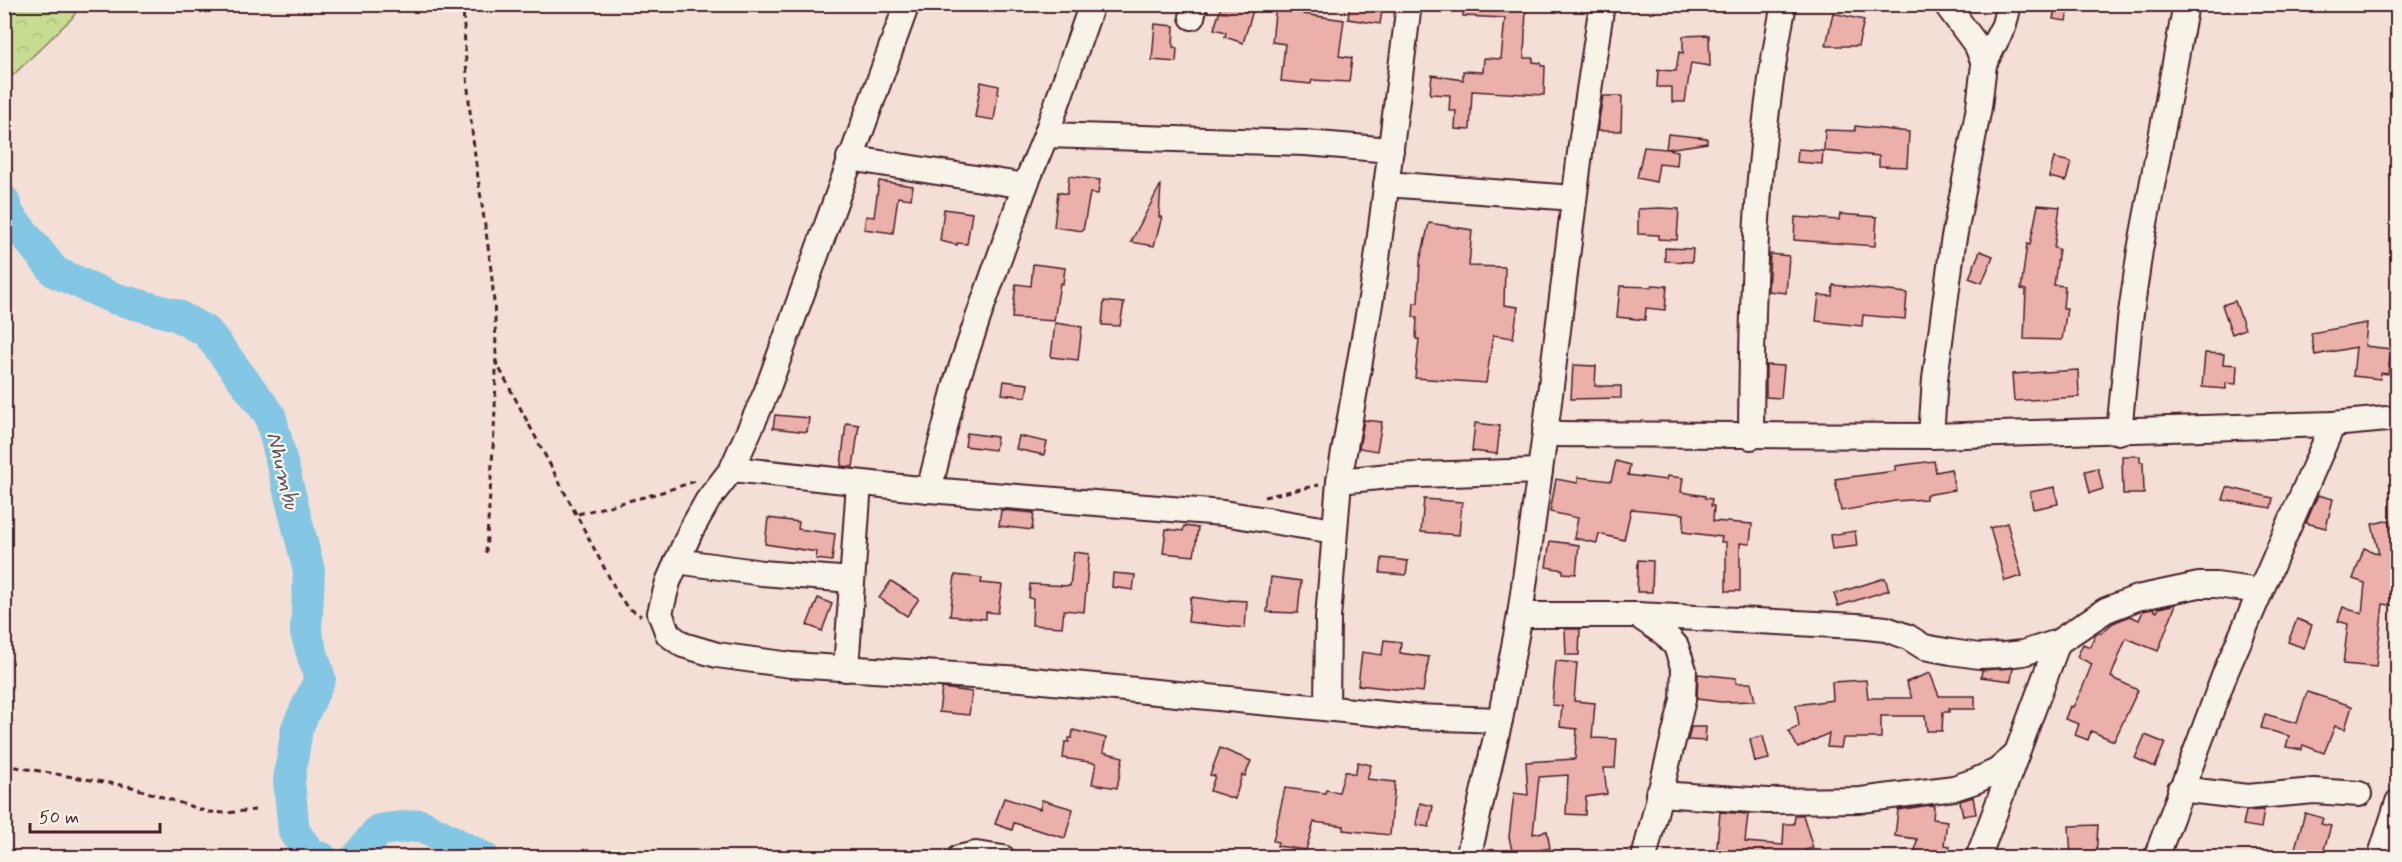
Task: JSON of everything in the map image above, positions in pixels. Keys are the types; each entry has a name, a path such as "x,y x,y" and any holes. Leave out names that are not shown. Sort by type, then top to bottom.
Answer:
{"street":[{"path":"907,4 849,158 784,348 745,444 732,469 708,500 677,561 661,605 660,618 668,634 683,645 717,655 791,665 1022,680 1415,717 1500,720"},
{"path":"929,490 957,380 1092,4"},
{"path":"1327,707 1328,618 1334,531 1340,481 1375,275 1408,4"},
{"path":"1468,858 1500,720 1520,615 1574,198 1602,4"},
{"path":"1751,437 1753,271 1771,78 1784,4"},
{"path":"1947,4 1977,46 1984,64"},
{"path":"1931,436 1935,379 1953,243 1979,107 1984,64 2007,17 2009,4"},
{"path":"2119,432 2130,320 2140,250 2186,4"},
{"path":"1046,135 1305,143 1391,150"},
{"path":"849,158 1025,186"},
{"path":"1386,184 1574,198"},
{"path":"1545,434 1751,437 1931,436 2333,424 2397,418"},
{"path":"2156,858 2180,789 2260,591 2333,424"},
{"path":"732,469 929,490 1223,513 1334,531"},
{"path":"1340,481 1389,476 1540,471"},
{"path":"846,669 859,483"},
{"path":"677,561 771,574 852,580"},
{"path":"1520,615 1637,615 1886,629 1908,637 1924,647 1979,656 2023,653 2058,642 2106,610 2137,598 2199,585 2260,591"},
{"path":"1637,615 1665,634 1676,646 1684,670 1683,700 1644,858"},
{"path":"1978,858 2058,642"},
{"path":"1658,794 1768,801 1861,800 1954,788 1997,771 2016,755"},
{"path":"2180,789 2247,797 2314,790 2359,794"},
{"path":"2380,858 2397,802"},
{"path":"959,858 976,854 1003,858"}],"path":[{"path":"463,4 468,97 490,255 495,359 486,553"},
{"path":"495,359 627,607 636,614 663,622"},
{"path":"578,514 660,493 701,478"},
{"path":"1262,498 1340,481"},
{"path":"4,765 132,787 208,812 255,810"}],"green space":[{"path":"5,4 81,5 72,18 5,83"}],"building":[{"path":"1222,4 1255,4 1243,43 1225,37 1226,32 1214,29"},
{"path":"1276,4 1305,4 1303,14 1344,20 1339,56 1352,58 1349,82 1312,80 1311,84 1281,81 1285,44 1272,42"},
{"path":"1350,4 1383,4 1380,24 1348,19"},
{"path":"1463,4 1526,6 1524,58 1533,58 1533,62 1545,66 1544,95 1472,91 1470,130 1455,129 1456,111 1449,111 1450,95 1430,94 1432,75 1463,80 1463,71 1483,72 1484,58 1501,59 1505,18 1463,16"},
{"path":"2056,4 2070,4 2066,21 2053,19"},
{"path":"1833,13 1864,20 1858,46 1826,46"},
{"path":"1155,24 1174,26 1173,47 1177,48 1176,62 1152,60"},
{"path":"1709,35 1710,66 1691,63 1685,102 1672,102 1672,87 1657,87 1658,70 1676,71 1679,52 1683,53 1683,36"},
{"path":"981,82 999,86 994,120 975,117"},
{"path":"1603,96 1622,96 1621,131 1597,131"},
{"path":"1855,126 1909,132 1907,167 1879,166 1879,156 1824,151 1825,130 1855,131"},
{"path":"1668,134 1707,138 1707,143 1667,149 1678,151 1677,166 1659,164 1656,182 1637,178 1644,147 1666,149"},
{"path":"1798,149 1823,151 1822,164 1797,162"},
{"path":"2054,158 2071,162 2066,181 2049,177"},
{"path":"1069,176 1100,180 1098,194 1090,193 1083,231 1054,227 1058,192 1067,194"},
{"path":"879,181 913,186 911,199 898,197 893,233 864,229 866,216 874,217"},
{"path":"1161,184 1159,217 1162,217 1154,246 1131,242"},
{"path":"2038,205 2060,207 2054,248 2059,249 2054,285 2065,286 2063,308 2067,308 2062,340 2024,339 2026,290 2021,289 2027,244 2030,245"},
{"path":"944,209 972,213 967,244 957,243 957,245 940,241"},
{"path":"1638,209 1679,209 1677,240 1658,239 1659,235 1638,234"},
{"path":"1840,214 1877,217 1875,246 1794,240 1795,217 1839,220"},
{"path":"1429,223 1472,230 1469,266 1505,267 1504,305 1518,307 1513,338 1493,335 1486,383 1415,378 1419,339 1416,339 1417,317 1413,317 1414,303 1418,303 1420,261"},
{"path":"1665,248 1693,249 1692,262 1665,261"},
{"path":"1980,251 1993,256 1982,283 1969,278"},
{"path":"1770,254 1789,256 1786,293 1768,291"},
{"path":"1033,264 1065,268 1063,284 1060,283 1054,321 1012,318 1016,284 1031,286"},
{"path":"1652,285 1667,286 1665,310 1646,308 1645,320 1617,317 1620,286 1652,287"},
{"path":"1833,285 1907,293 1905,319 1863,315 1862,326 1816,321 1819,295 1832,296"},
{"path":"1104,301 1124,303 1120,326 1102,325"},
{"path":"2235,301 2245,329 2232,334 2222,305"},
{"path":"1055,323 1082,327 1078,360 1051,357"},
{"path":"2367,323 2365,346 2391,349 2388,374 2381,373 2380,379 2353,376 2356,347 2315,355 2311,333"},
{"path":"2205,353 2224,354 2223,364 2237,365 2236,384 2226,383 2226,389 2202,387"},
{"path":"1573,365 1596,366 1595,386 1621,386 1621,398 1571,399"},
{"path":"1766,365 1784,366 1781,398 1766,397"},
{"path":"2078,370 2079,397 2014,401 2012,374"},
{"path":"1004,381 1028,384 1026,397 1002,394"},
{"path":"775,415 809,418 807,432 773,428"},
{"path":"1364,420 1382,422 1377,451 1359,448"},
{"path":"846,423 859,425 853,467 841,466"},
{"path":"1475,423 1500,426 1497,454 1472,451"},
{"path":"967,433 997,437 995,450 965,446"},
{"path":"1019,436 1047,442 1044,455 1016,449"},
{"path":"2122,456 2140,456 2140,462 2143,462 2144,494 2123,494"},
{"path":"1616,461 1630,465 1628,475 1666,480 1667,476 1683,478 1681,492 1712,499 1713,521 1752,524 1750,544 1740,543 1740,591 1726,591 1726,542 1721,542 1722,537 1683,532 1684,514 1631,509 1624,540 1599,534 1597,543 1574,538 1578,518 1550,512 1556,479 1578,483 1578,477 1611,481"},
{"path":"1934,461 1936,472 1951,469 1955,490 1926,495 1926,499 1895,501 1841,511 1835,479 1895,471 1895,466"},
{"path":"2098,468 2103,489 2090,493 2085,471"},
{"path":"2055,487 2058,504 2033,509 2030,492"},
{"path":"2227,487 2273,498 2271,508 2223,500"},
{"path":"2318,495 2333,499 2326,528 2306,523"},
{"path":"1424,499 1462,502 1459,535 1421,532"},
{"path":"1001,510 1034,513 1032,530 999,526"},
{"path":"768,518 799,522 798,529 835,534 832,561 816,559 817,552 765,544"},
{"path":"2390,520 2397,547 2397,606 2383,604 2376,667 2343,664 2348,624 2338,621 2343,607 2362,614 2365,583 2353,579 2364,548 2379,554 2372,524"},
{"path":"2007,523 2022,576 2005,581 1990,528"},
{"path":"1184,526 1198,528 1194,556 1163,553 1166,529 1183,531"},
{"path":"1855,531 1857,546 1832,549 1830,535"},
{"path":"1550,541 1579,545 1576,574 1563,573 1563,570 1546,567"},
{"path":"1074,552 1089,554 1084,612 1064,610 1062,627 1032,625 1033,599 1029,598 1030,584 1070,586"},
{"path":"1382,558 1408,561 1406,575 1380,573"},
{"path":"1638,560 1653,561 1652,592 1637,592"},
{"path":"1113,573 1135,575 1133,590 1112,587"},
{"path":"955,575 982,578 981,583 1002,585 998,613 986,612 986,619 950,616"},
{"path":"1271,577 1301,581 1298,613 1267,612"},
{"path":"1885,578 1889,590 1838,606 1834,594"},
{"path":"891,581 919,599 907,616 879,598"},
{"path":"1191,597 1229,602 1229,600 1247,601 1245,628 1188,622"},
{"path":"818,598 832,604 822,631 807,625"},
{"path":"2176,604 2158,651 2126,638 2111,677 2138,690 2114,741 2091,731 2088,740 2075,735 2079,724 2065,719 2070,706 2073,707 2082,689 2092,664 2077,657 2083,644 2090,647 2096,634 2101,633 2113,623 2130,616 2139,620 2143,611 2152,609 2157,612 2159,608"},
{"path":"2297,619 2312,625 2304,648 2288,642"},
{"path":"1565,629 1580,629 1579,655 1566,655"},
{"path":"1384,640 1401,642 1400,653 1429,657 1423,692 1358,685 1362,652 1382,655"},
{"path":"1556,661 1577,663 1574,701 1595,703 1592,738 1617,739 1615,768 1604,768 1607,794 1586,797 1585,815 1566,814 1568,775 1539,777 1533,834 1547,831 1550,848 1513,855 1509,837 1514,793 1528,795 1526,762 1575,759 1577,729 1560,727 1562,706 1552,705"},
{"path":"2013,668 2011,681 1981,677 1982,670"},
{"path":"1930,673 1939,696 1975,696 1975,709 1949,709 1949,712 1943,712 1942,731 1927,731 1925,716 1881,716 1881,738 1843,738 1841,748 1827,747 1829,733 1798,748 1789,731 1799,726 1796,705 1833,700 1832,682 1866,680 1868,698 1912,698 1906,682"},
{"path":"1698,674 1736,678 1736,683 1751,683 1755,701 1721,702 1697,699"},
{"path":"942,688 972,692 969,715 939,712"},
{"path":"2307,692 2352,706 2345,729 2335,726 2324,753 2303,745 2302,750 2286,747 2289,736 2261,728 2265,714 2297,723"},
{"path":"1691,727 1706,727 1705,741 1688,740"},
{"path":"1073,730 1106,738 1103,752 1123,757 1117,788 1092,784 1096,763 1063,758 1065,742 1069,742 1069,738 1072,738"},
{"path":"2145,735 2165,743 2155,767 2135,758"},
{"path":"1763,736 1769,759 1755,762 1750,739"},
{"path":"1220,748 1251,761 1245,776 1242,775 1235,799 1210,791 1215,776 1210,775"},
{"path":"1358,762 1371,765 1367,779 1395,782 1390,835 1343,830 1344,826 1314,822 1306,850 1277,846 1278,842 1273,841 1285,788 1325,793 1326,790 1339,792 1345,771 1355,774"},
{"path":"1973,797 1976,814 1963,816 1960,801"},
{"path":"1004,798 1040,809 1042,800 1073,809 1065,838 1014,823 1012,830 995,824"},
{"path":"1420,803 1433,806 1429,827 1416,825"},
{"path":"1934,806 1933,819 1947,821 1944,845 1950,846 1948,858 1914,858 1917,839 1895,836 1898,810"},
{"path":"2264,810 2261,828 2243,825 2246,811"},
{"path":"1720,812 1748,814 1745,842 1783,845 1784,824 1794,824 1795,815 1803,815 1813,848 1805,850 1805,858 1716,858"},
{"path":"2305,813 2323,818 2321,824 2331,826 2322,856 2295,848"},
{"path":"2098,825 2096,858 2071,857 2069,826"}],"waterway":[{"name":"Nhumbu","path":"4,201 8,214 55,272 113,298 176,315 207,332 270,415 309,571 306,633 320,679 297,728 289,781 294,832 313,857 322,858"},
{"name":"Nhumbu","path":"356,858 379,830 421,825 484,858"}]}
